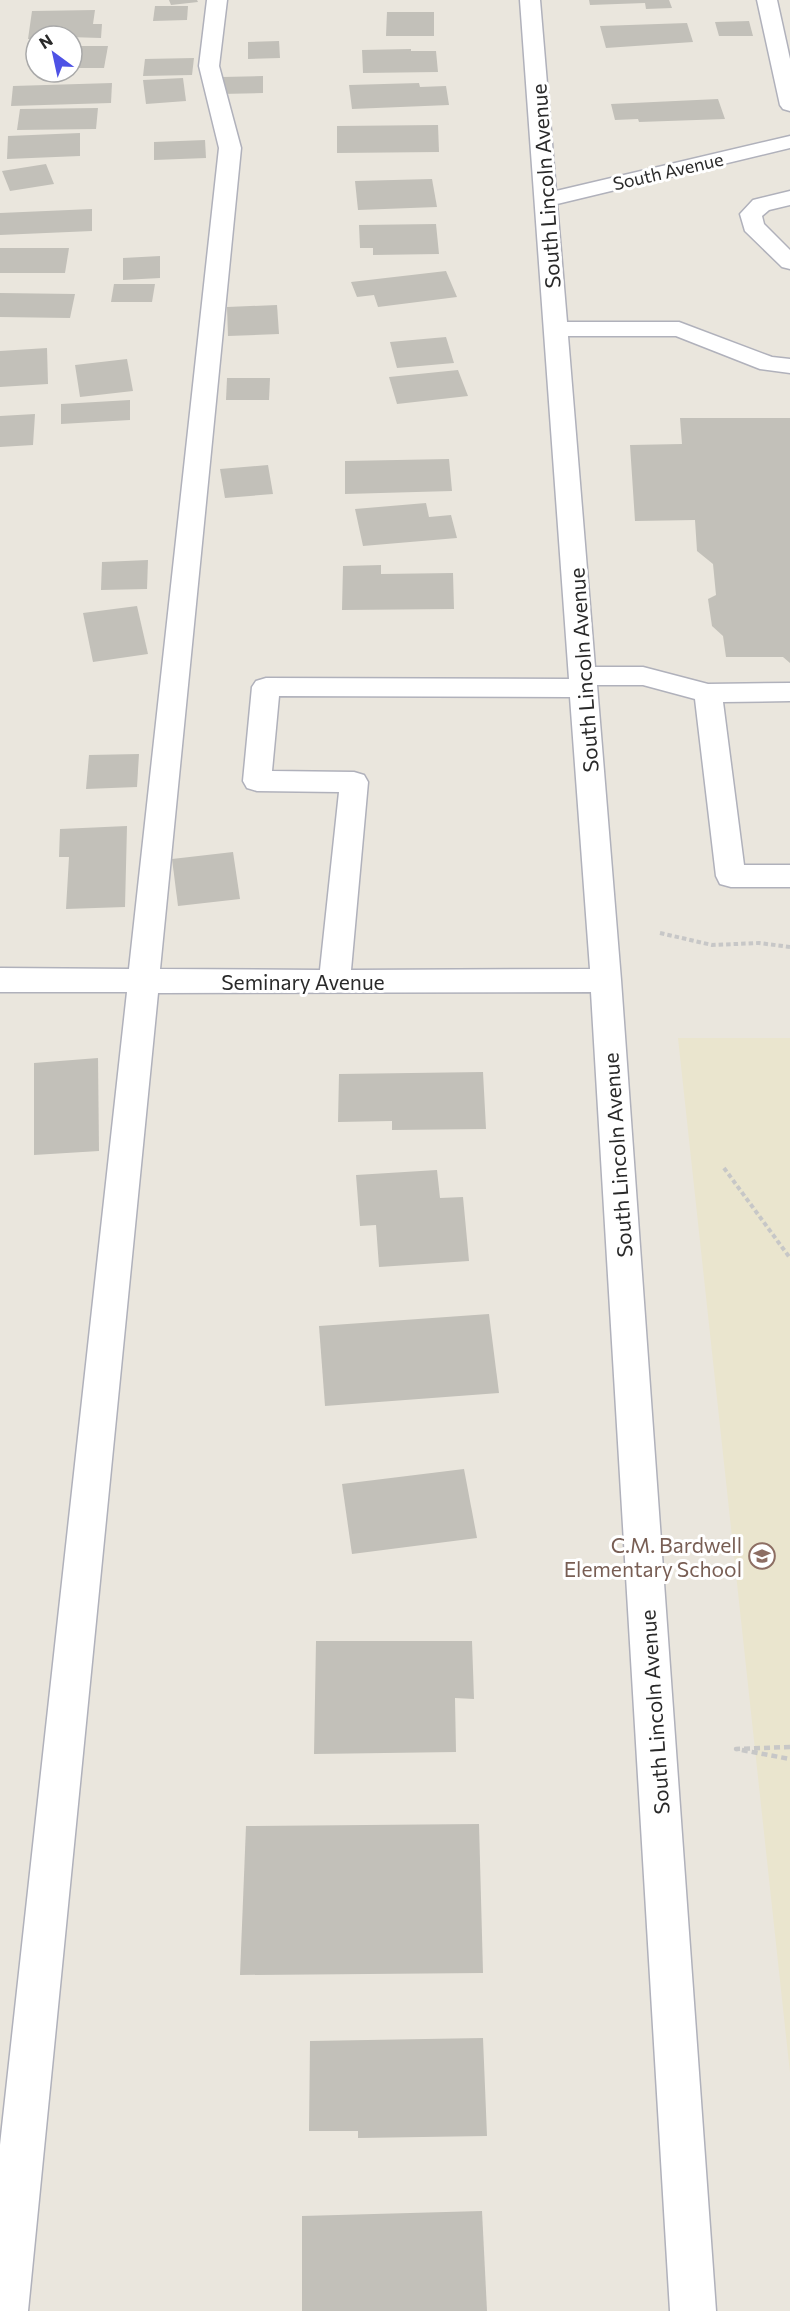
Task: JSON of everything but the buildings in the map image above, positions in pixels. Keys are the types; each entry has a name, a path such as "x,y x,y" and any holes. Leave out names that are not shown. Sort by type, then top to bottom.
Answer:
{"street":[{"path":"5,2311 230,148 209,66 217,0"},
{"name":"South Lincoln Avenue","path":"530,0 606,980 693,2311"},
{"path":"767,0 790,105"},
{"name":"South Avenue","path":"547,200 790,142"},
{"path":"790,198 760,205 751,214 753,226 790,262"},
{"path":"555,329 679,329 768,364 790,366"},
{"path":"334,982 354,783 257,781 266,687 584,682 643,676 708,693 790,692"},
{"path":"708,693 731,876 790,876"},
{"name":"Seminary Avenue","path":"0,980 334,982 606,980"}],"path":[{"path":"660,933 712,945 759,943 790,947"},
{"path":"724,1168 790,1258"},
{"path":"790,1747 736,1749 790,1759"}],"shaded area":[{"name":"C.M. Bardwell Elementary School","path":"678,1038 790,1038 790,2073"}],"place":[{"name":"C.M. Bardwell Elementary School","path":"762,1556"}]}
